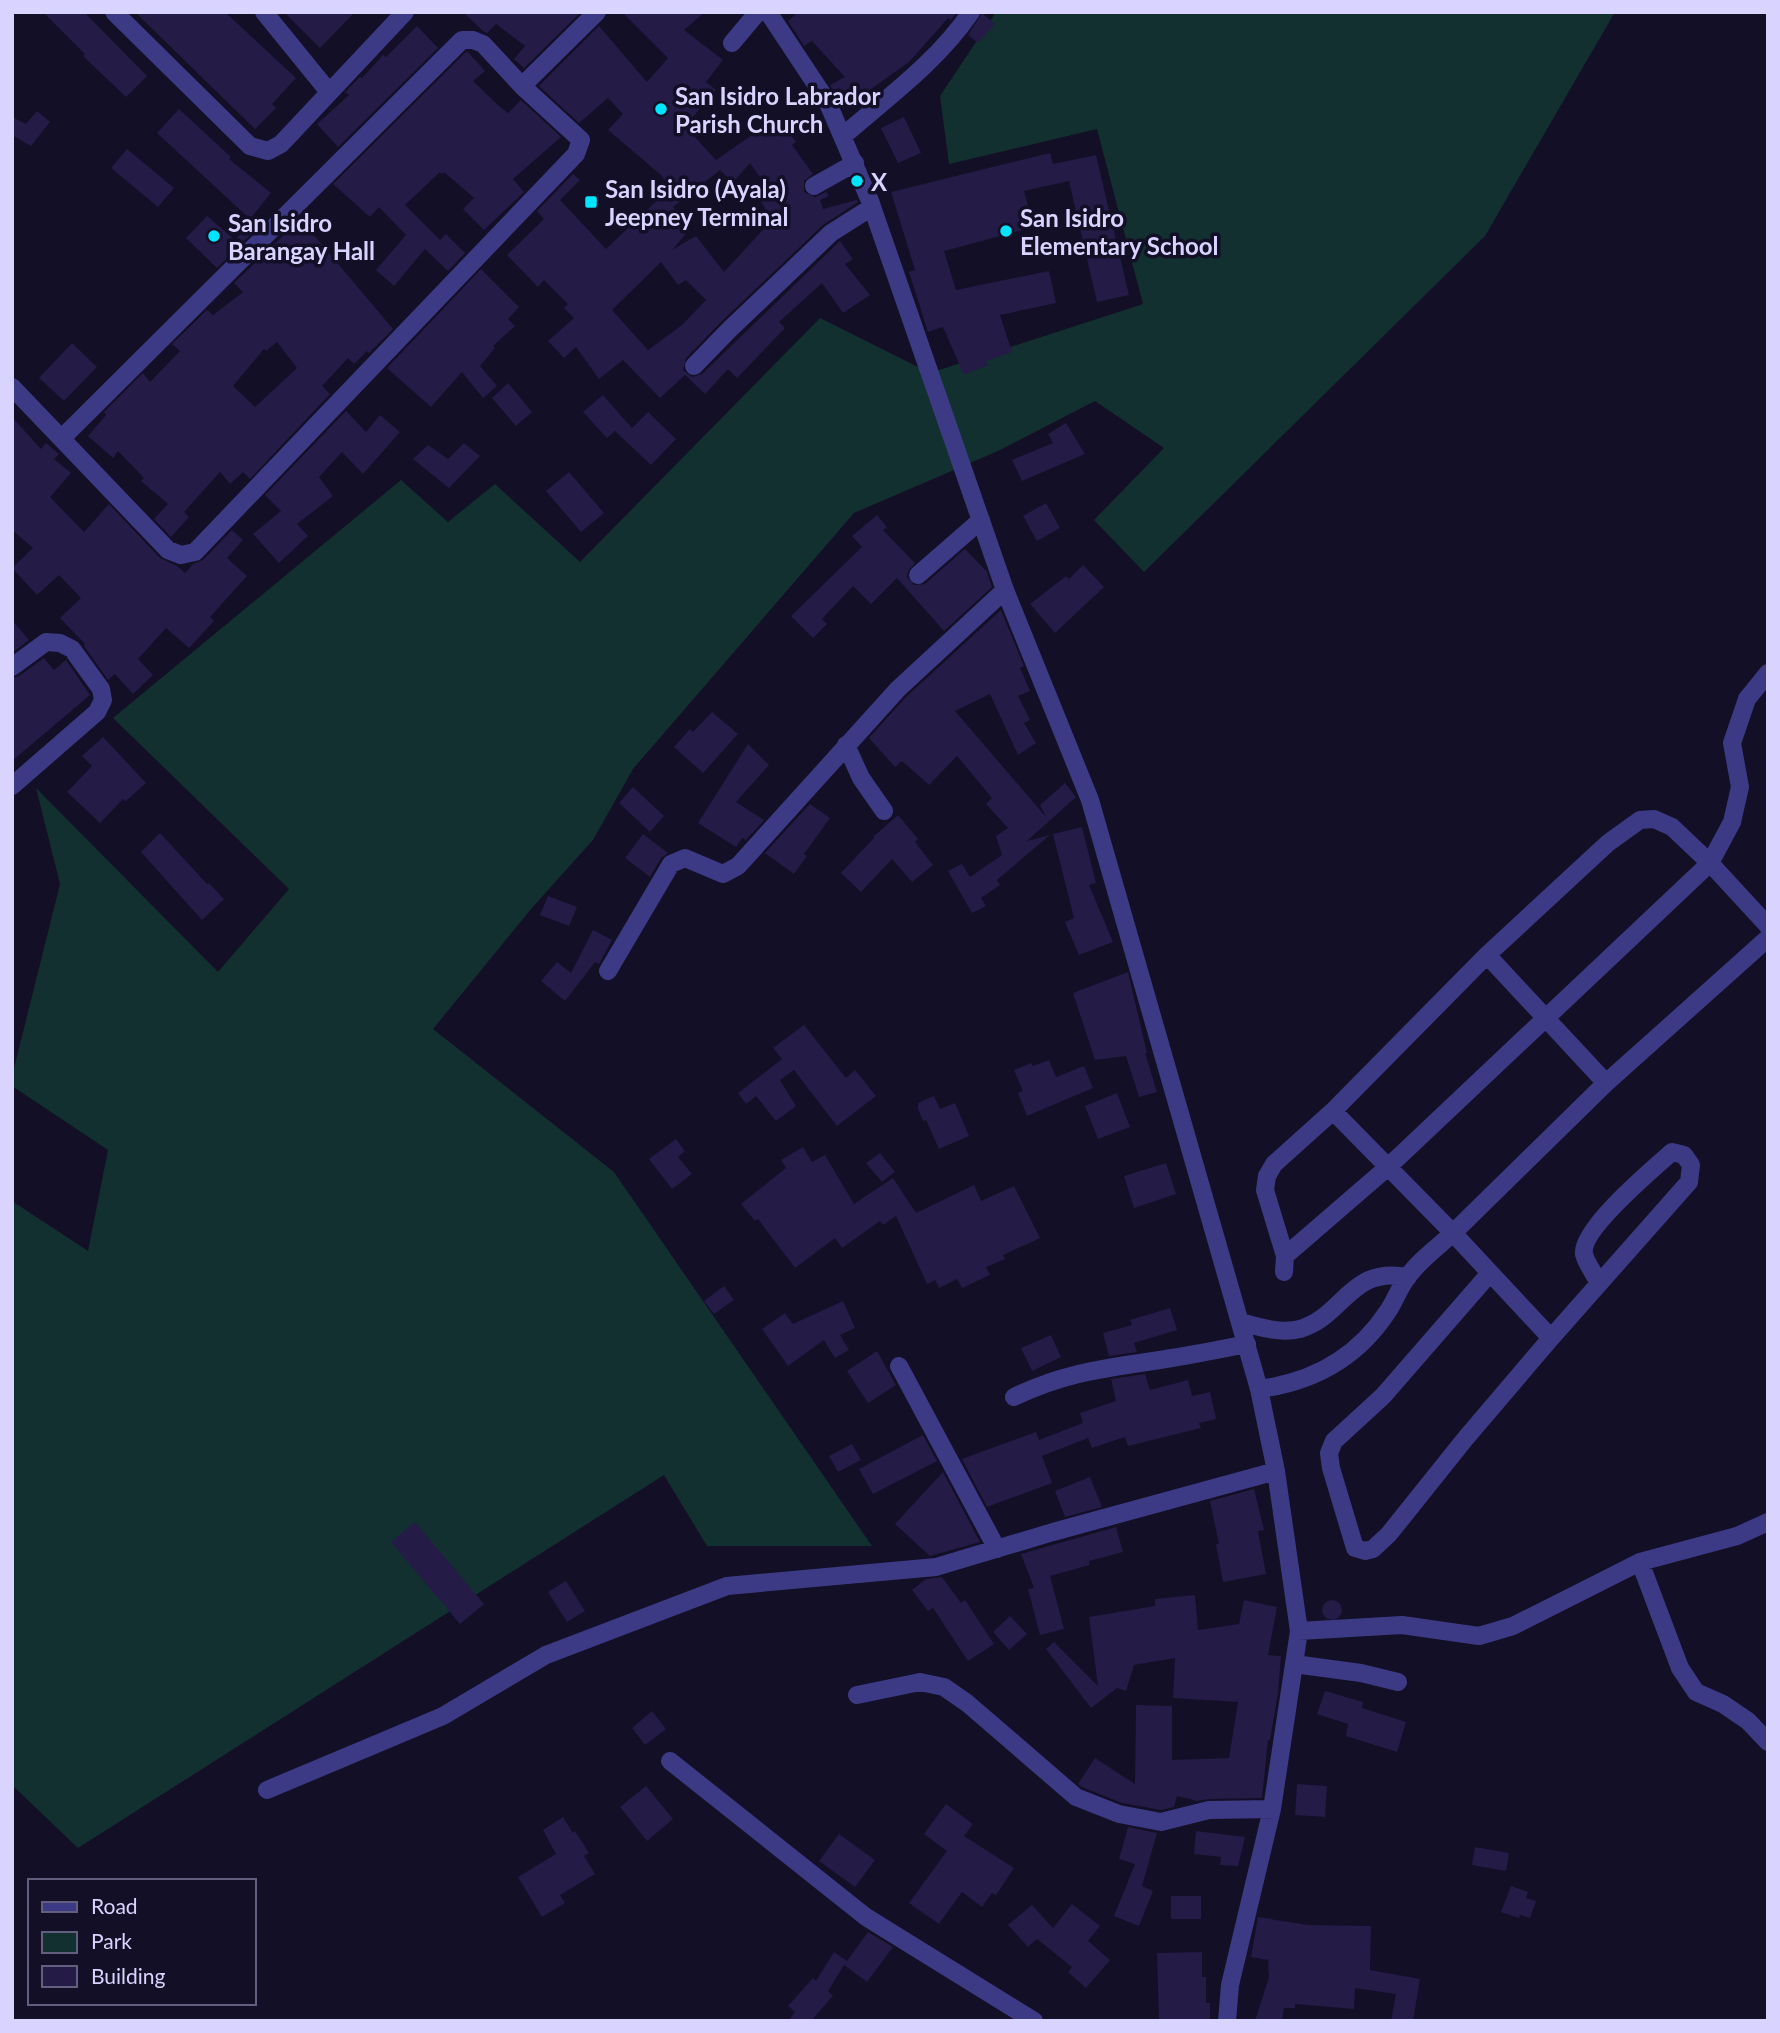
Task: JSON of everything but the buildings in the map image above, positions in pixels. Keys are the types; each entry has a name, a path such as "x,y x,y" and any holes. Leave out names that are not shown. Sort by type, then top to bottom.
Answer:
{"street":[{"path":"114,12 250,146 268,151 281,144 402,13"},
{"path":"264,12 329,92"},
{"path":"522,86 597,12"},
{"path":"732,44 758,12"},
{"path":"768,12 827,101 855,163 1005,590 1090,800 1259,1389 1276,1471 1299,1631 1272,1809 1230,1985 1227,2021"},
{"path":"843,136 922,69 957,32 971,12"},
{"path":"12,387 168,550 181,555 195,552 576,154 581,140 522,86 483,44 462,40 62,438"},
{"path":"814,186 855,163"},
{"path":"694,366 831,233 872,207"},
{"path":"918,575 981,520"},
{"path":"608,971 671,864 685,858 723,874 738,866 898,689 1005,590"},
{"path":"12,667 46,642 60,643 72,649 101,688 103,700 97,712 12,786"},
{"path":"1768,673 1747,699 1732,743 1740,787 1732,822 1710,863 1285,1264 1265,1190 1267,1175 1274,1164 1333,1111 1487,955 1608,843 1640,820 1654,819 1672,827 1710,863 1768,926"},
{"path":"846,745 861,778 884,810"},
{"path":"1259,1389 1287,1386 1328,1370 1369,1336 1388,1311 1407,1277 1606,1083 1768,938"},
{"path":"1487,955 1606,1083"},
{"path":"1333,1111 1551,1338"},
{"path":"1490,1273 1383,1396 1334,1441 1329,1453 1331,1468 1355,1548 1365,1551 1373,1549 1389,1534 1551,1338 1689,1182 1691,1164 1684,1155 1672,1152 1644,1176 1594,1228 1584,1253 1599,1283"},
{"path":"1241,1322 1269,1330 1300,1329 1320,1318 1377,1275 1391,1273 1407,1277"},
{"path":"1014,1397 1043,1383 1071,1374 1247,1344"},
{"path":"900,1366 997,1549"},
{"path":"268,1790 443,1716 546,1655 727,1586 936,1567 1276,1471"},
{"path":"1299,1631 1402,1625 1479,1636 1513,1626 1640,1562 1737,1536 1768,1522"},
{"path":"1640,1562 1680,1668 1696,1692 1723,1704 1748,1721 1768,1742"},
{"path":"1294,1664 1361,1673 1398,1682"},
{"path":"857,1695 920,1682 944,1687 967,1703 1076,1797 1119,1814 1161,1822 1209,1810 1272,1809"},
{"path":"670,1760 866,1917 1034,2021"}],"green space":[{"path":"996,12 1615,12 1485,236 1144,572 1094,520 1164,448 1095,401 998,451 854,513 633,769 593,840 531,909 433,1029 614,1172 872,1546 707,1546 664,1475 78,1848 12,1785 12,1201 88,1251 108,1150 12,1086 12,1076 60,884 36,788 218,972 289,889 113,718 401,480 448,522 495,484 580,562 820,318 930,373 1143,304 1097,129 949,164 940,96"}],"place":[{"name":"San Isidro Labrador Parish Church","path":"661,109"},
{"name":"X","path":"857,181"},
{"name":"San Isidro (Ayala) Jeepney Terminal","path":"591,202"},
{"name":"San Isidro Elementary School","path":"1006,231"},
{"name":"San Isidro Barangay Hall","path":"214,236"}]}
